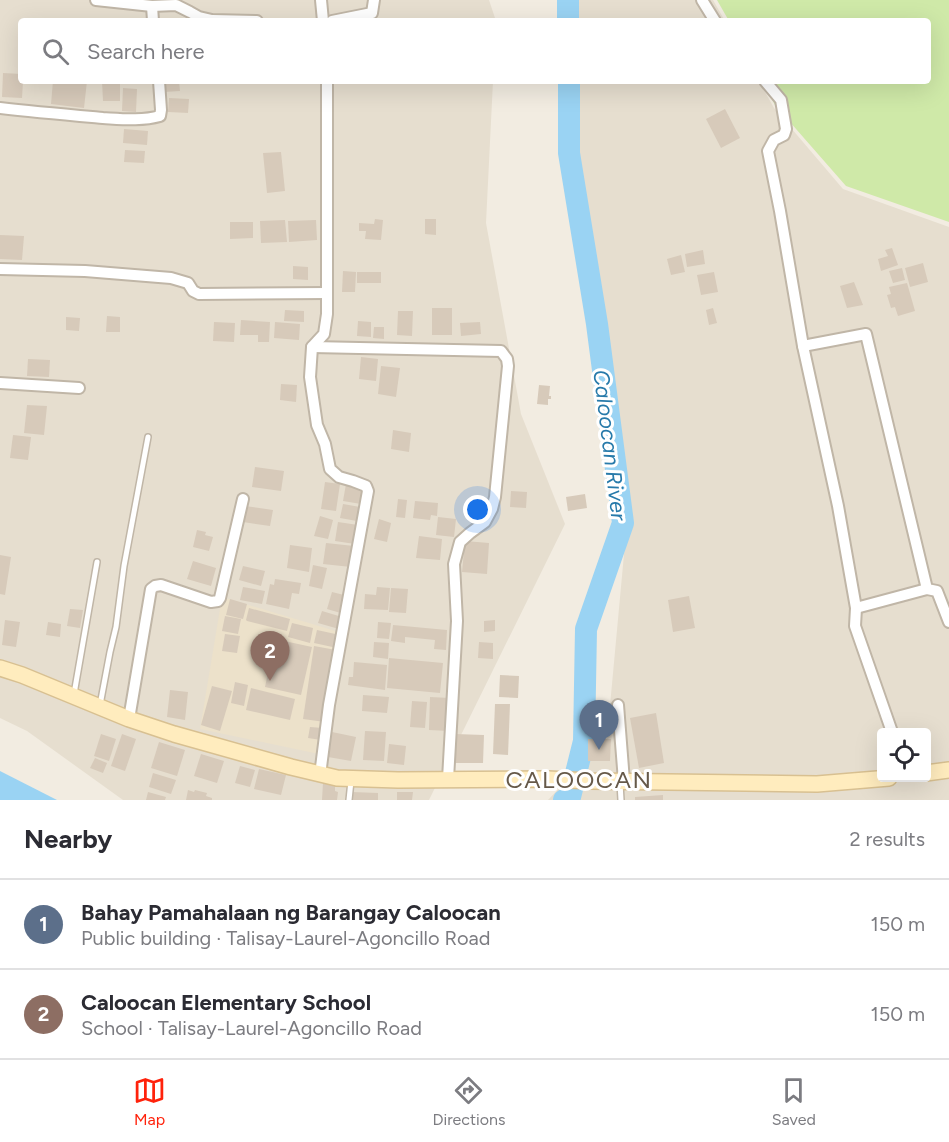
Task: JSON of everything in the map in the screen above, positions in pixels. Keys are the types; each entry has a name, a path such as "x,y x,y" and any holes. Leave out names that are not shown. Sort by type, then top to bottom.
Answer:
{"main road":[{"path":"0,668 129,719 174,734 337,778 818,784 877,778"},
{"path":"931,772 949,770"}],"street":[{"path":"96,0 152,6 176,5 203,18"},
{"path":"321,0 323,18"},
{"path":"347,18 372,13 374,0"},
{"path":"702,0 713,18"},
{"path":"152,6 153,18"},
{"path":"0,108 87,117 152,118 160,116 159,84"},
{"path":"320,775 329,705 368,491 366,486 339,477 330,469 325,444 317,425 310,377 312,347 324,334 327,314 327,84"},
{"path":"768,84 781,100 786,129 784,135 774,140 768,151 802,346 838,506 856,608 855,626 891,728"},
{"path":"0,269 86,271 171,278 188,283 193,291 199,294 327,293"},
{"path":"802,346 866,334 927,589"},
{"path":"312,347 501,351 507,359 507,383 494,503 485,522 460,542 454,564 457,621 448,779"},
{"path":"0,383 79,388"},
{"path":"129,719 151,589 161,585 211,602 218,601 243,500"},
{"path":"856,608 927,589 937,591 949,622"},
{"path":"618,705 621,781"}],"lane":[{"path":"99,706 116,627 124,566 147,437"},
{"path":"74,696 97,562"},
{"path":"349,800 351,779"},
{"path":"621,781 621,800"}],"shaded area":[{"path":"0,0 489,0 495,18 18,18 18,84 493,84 486,223 521,414 565,524 429,800 123,800 27,731 0,718"},
{"path":"572,0 713,0 723,18 572,18"},
{"path":"573,84 761,84 774,108 843,189 949,227 949,800 548,800 607,738 627,522 595,273 574,153"},
{"path":"222,597 342,633 319,754 200,729"}],"green space":[{"path":"717,0 949,0 949,222 846,186 775,105 764,84 931,84 931,18 727,18"}],"water":[{"path":"0,771 57,800 0,800"}],"building":[{"path":"3,73 18,74 18,84 23,84 22,98 2,97"},
{"path":"53,84 87,84 84,108 51,104"},
{"path":"102,84 120,84 120,101 103,101"},
{"path":"164,84 179,84 180,91 164,92"},
{"path":"123,88 137,89 136,112 122,111"},
{"path":"169,98 189,99 188,113 168,112"},
{"path":"725,109 740,138 721,148 706,119"},
{"path":"124,129 148,131 147,145 123,143"},
{"path":"125,150 145,151 144,163 124,162"},
{"path":"281,152 285,191 267,193 263,153"},
{"path":"375,219 383,220 381,240 365,239 366,231 359,231 359,223 374,224"},
{"path":"425,219 436,219 436,235 425,234"},
{"path":"285,220 287,242 261,243 260,221"},
{"path":"316,220 317,240 289,242 288,221"},
{"path":"230,222 253,222 253,238 230,239"},
{"path":"0,235 24,236 22,260 0,259"},
{"path":"892,248 898,265 881,271 878,259 888,256 885,250"},
{"path":"703,250 705,264 687,267 685,254"},
{"path":"681,255 685,272 671,275 667,259"},
{"path":"923,263 928,282 910,287 905,268"},
{"path":"293,266 308,267 308,280 293,279"},
{"path":"902,268 905,280 893,283 889,271"},
{"path":"343,271 356,272 355,292 342,292"},
{"path":"357,272 381,272 381,283 357,283"},
{"path":"714,272 718,292 701,295 697,275"},
{"path":"854,282 863,305 847,308 840,286"},
{"path":"907,283 915,311 898,316 895,307 891,308 887,295 891,294 889,287"},
{"path":"432,308 452,308 452,335 432,335"},
{"path":"713,308 717,323 709,325 706,310"},
{"path":"285,310 304,311 304,322 284,321"},
{"path":"398,311 413,311 412,336 397,335"},
{"path":"107,316 120,317 120,332 106,332"},
{"path":"66,317 80,318 79,331 66,330"},
{"path":"241,320 270,322 269,342 258,342 258,335 240,335"},
{"path":"358,321 371,322 371,337 357,336"},
{"path":"214,322 235,323 234,342 213,341"},
{"path":"275,322 300,324 299,340 274,338"},
{"path":"480,322 481,334 461,336 460,323"},
{"path":"374,327 384,327 384,339 373,338"},
{"path":"361,357 378,359 376,381 359,379"},
{"path":"28,359 50,360 49,377 27,376"},
{"path":"381,366 400,368 396,397 378,394"},
{"path":"281,384 297,385 296,402 280,400"},
{"path":"539,385 550,386 551,399 548,399 548,405 537,404"},
{"path":"27,405 47,406 44,435 24,433"},
{"path":"393,430 411,433 409,452 391,449"},
{"path":"13,435 31,437 28,460 10,458"},
{"path":"255,467 284,471 281,491 252,487"},
{"path":"325,482 340,484 336,511 321,509"},
{"path":"346,484 358,488 366,496 361,504 343,501"},
{"path":"511,491 527,492 526,508 510,507"},
{"path":"585,494 587,508 568,511 566,497"},
{"path":"398,499 407,500 405,518 396,517"},
{"path":"415,501 438,503 437,516 431,515 430,520 413,518"},
{"path":"343,504 360,507 357,521 340,518"},
{"path":"245,506 273,510 270,526 243,522"},
{"path":"320,516 333,520 328,539 314,536"},
{"path":"438,517 456,519 454,537 436,535"},
{"path":"379,519 391,523 387,542 374,539"},
{"path":"338,522 358,525 355,544 335,541"},
{"path":"197,530 213,537 209,551 193,547"},
{"path":"419,536 442,539 440,560 416,558"},
{"path":"465,541 489,543 487,574 462,572"},
{"path":"326,543 354,546 351,567 323,564"},
{"path":"290,545 312,548 309,572 287,568"},
{"path":"0,555 11,557 5,595 0,594"},
{"path":"193,561 216,568 211,586 187,579"},
{"path":"313,565 327,568 322,589 309,586"},
{"path":"243,566 265,571 261,586 239,580"},
{"path":"275,579 301,583 299,594 292,593 289,609 266,604 270,584 274,585"},
{"path":"243,587 265,591 262,604 240,600"},
{"path":"377,587 390,588 388,610 364,609 365,594 376,595"},
{"path":"391,588 408,589 406,613 389,612"},
{"path":"332,592 348,596 344,614 327,609"},
{"path":"689,596 695,628 673,632 668,600"},
{"path":"230,599 247,604 243,619 226,615"},
{"path":"249,608 290,619 287,631 247,621"},
{"path":"70,609 83,610 80,628 67,626"},
{"path":"322,611 342,617 339,629 318,623"},
{"path":"225,616 241,619 238,634 222,631"},
{"path":"5,620 20,622 16,647 2,645"},
{"path":"495,620 495,631 484,632 484,621"},
{"path":"48,622 61,624 60,637 46,635"},
{"path":"378,622 391,623 389,639 377,638"},
{"path":"292,623 313,628 310,643 288,637"},
{"path":"393,625 447,630 446,650 434,649 435,640 405,637 405,643 391,641"},
{"path":"317,630 340,635 337,648 314,643"},
{"path":"225,634 240,636 237,653 222,651"},
{"path":"275,639 312,647 301,695 265,687"},
{"path":"374,642 389,643 388,659 373,657"},
{"path":"479,642 493,643 493,659 478,658"},
{"path":"314,646 336,650 325,722 303,719"},
{"path":"389,658 443,663 440,693 387,688"},
{"path":"354,662 387,665 385,690 348,685 349,677 353,677"},
{"path":"500,675 519,676 518,698 499,697"},
{"path":"235,682 248,685 244,706 231,703"},
{"path":"212,686 232,691 220,731 201,725"},
{"path":"251,688 295,699 290,720 246,710"},
{"path":"170,690 188,692 185,720 167,717"},
{"path":"363,695 389,697 387,713 362,711"},
{"path":"430,697 450,698 449,731 429,730"},
{"path":"412,701 427,702 425,728 410,727"},
{"path":"495,704 510,704 508,755 493,754"},
{"path":"656,713 664,763 639,768 630,718"},
{"path":"310,727 323,728 321,740 308,738"},
{"path":"365,731 386,732 384,761 363,760"},
{"path":"332,732 356,737 351,761 328,757"},
{"path":"101,734 116,739 109,761 94,756"},
{"path":"122,734 136,739 125,771 111,766"},
{"path":"455,734 484,735 483,763 454,763"},
{"path":"588,739 611,739 610,761 588,761"},
{"path":"159,742 185,750 177,776 151,768"},
{"path":"389,744 406,746 404,765 387,763"},
{"path":"201,754 224,761 217,783 194,776"},
{"path":"95,758 107,763 103,773 90,768"},
{"path":"240,766 255,770 250,787 235,783"},
{"path":"259,769 286,775 281,795 254,789"},
{"path":"153,773 176,780 171,794 149,787"},
{"path":"323,783 335,784 335,791 338,792 337,800 322,800"},
{"path":"188,790 207,793 206,796 212,800 186,800"},
{"path":"148,792 166,797 165,800 146,800"},
{"path":"352,792 378,793 378,800 351,800"},
{"path":"397,792 413,792 412,800 397,800"},
{"path":"663,795 663,800 635,800 635,797"}],"waterway":[{"name":"Caloocan River","path":"568,0 568,18"},
{"name":"Caloocan River","path":"564,800 570,797 584,741 586,629 623,523 597,324 569,153 569,84"}],"place":[{"name":"Caloocan Elementary School","path":"270,681"},
{"name":"Bahay Pamahalaan ng Barangay Caloocan","path":"599,750"}],"district":[{"name":"CALOOCAN","path":"579,779"}]}
